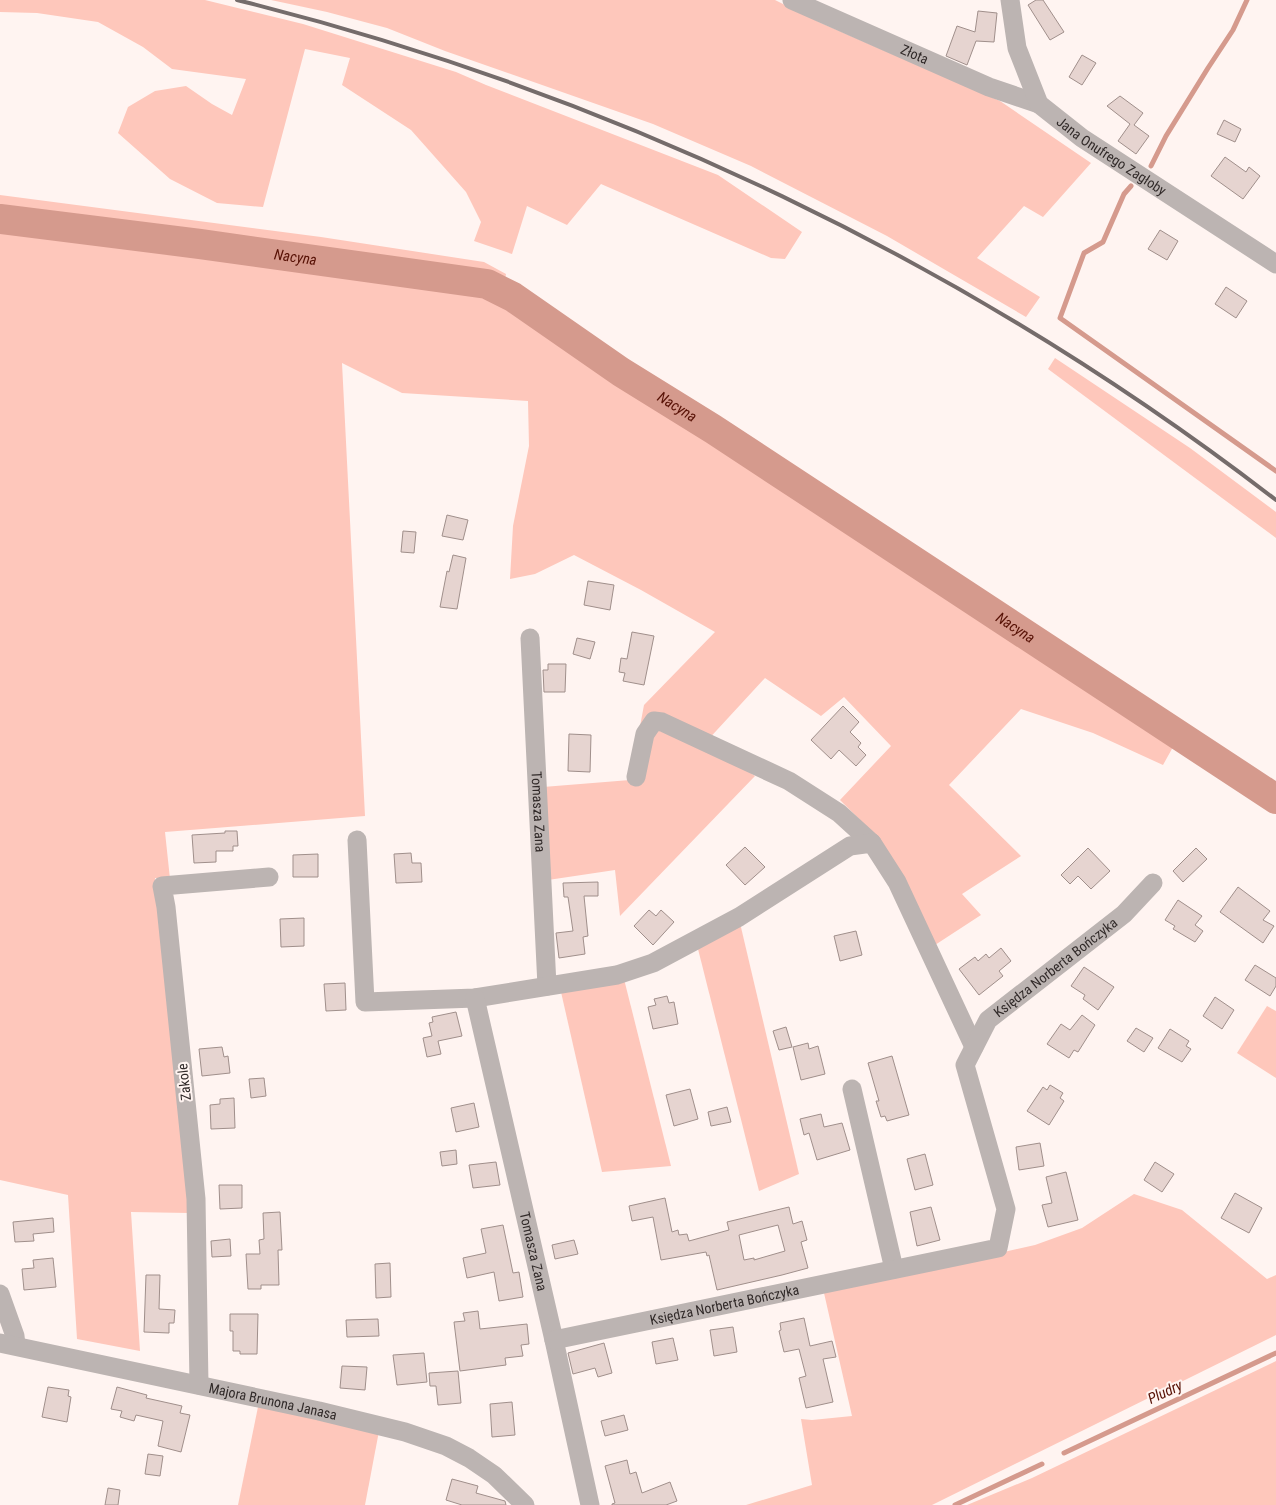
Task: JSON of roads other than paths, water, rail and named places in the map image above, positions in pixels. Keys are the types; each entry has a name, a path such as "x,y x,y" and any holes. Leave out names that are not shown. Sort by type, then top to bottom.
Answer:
{"street":[{"name":"Złota","path":"792,0 989,87 1039,104"},
{"path":"1010,0 1018,48 1039,104"},
{"name":"Jana Onufrego Zagłoby","path":"1039,104 1082,138 1276,264"},
{"name":"Tomasza Zana","path":"530,638 547,986"},
{"path":"636,777 645,734 654,722 662,722 789,781 839,813 872,843 897,882 974,1048"},
{"path":"357,840 365,1002 475,998 617,975 653,963 739,917 850,846 872,843"},
{"name":"Zakole","path":"199,1385 196,1199 166,907 162,886 269,877"},
{"name":"Księdza Norberta Bończyka","path":"554,1340 998,1248 1006,1209 965,1065 988,1020 1124,914 1154,883"},
{"name":"Tomasza Zana","path":"475,998 590,1505"},
{"path":"852,1089 894,1269"},
{"path":"0,1294 15,1336 8,1344"},
{"name":"Majora Brunona Janasa","path":"8,1344 405,1432 453,1450 482,1467 504,1484 525,1505"}],"waterway":[{"path":"1151,166 1166,136 1233,30 1247,0"},
{"path":"1131,186 1124,194 1103,242 1084,253 1060,318 1276,471"},
{"name":"Nacyna","path":"0,219 200,244 487,284 513,297 621,372 713,429 1276,799"},
{"name":"Pludry","path":"1064,1453 1276,1353"},
{"name":"Pludry","path":"955,1505 1042,1464"}],"railway":[{"path":"237,0 377,39 515,84 650,137 782,196 912,263 1037,335 1159,415 1276,500"}]}
